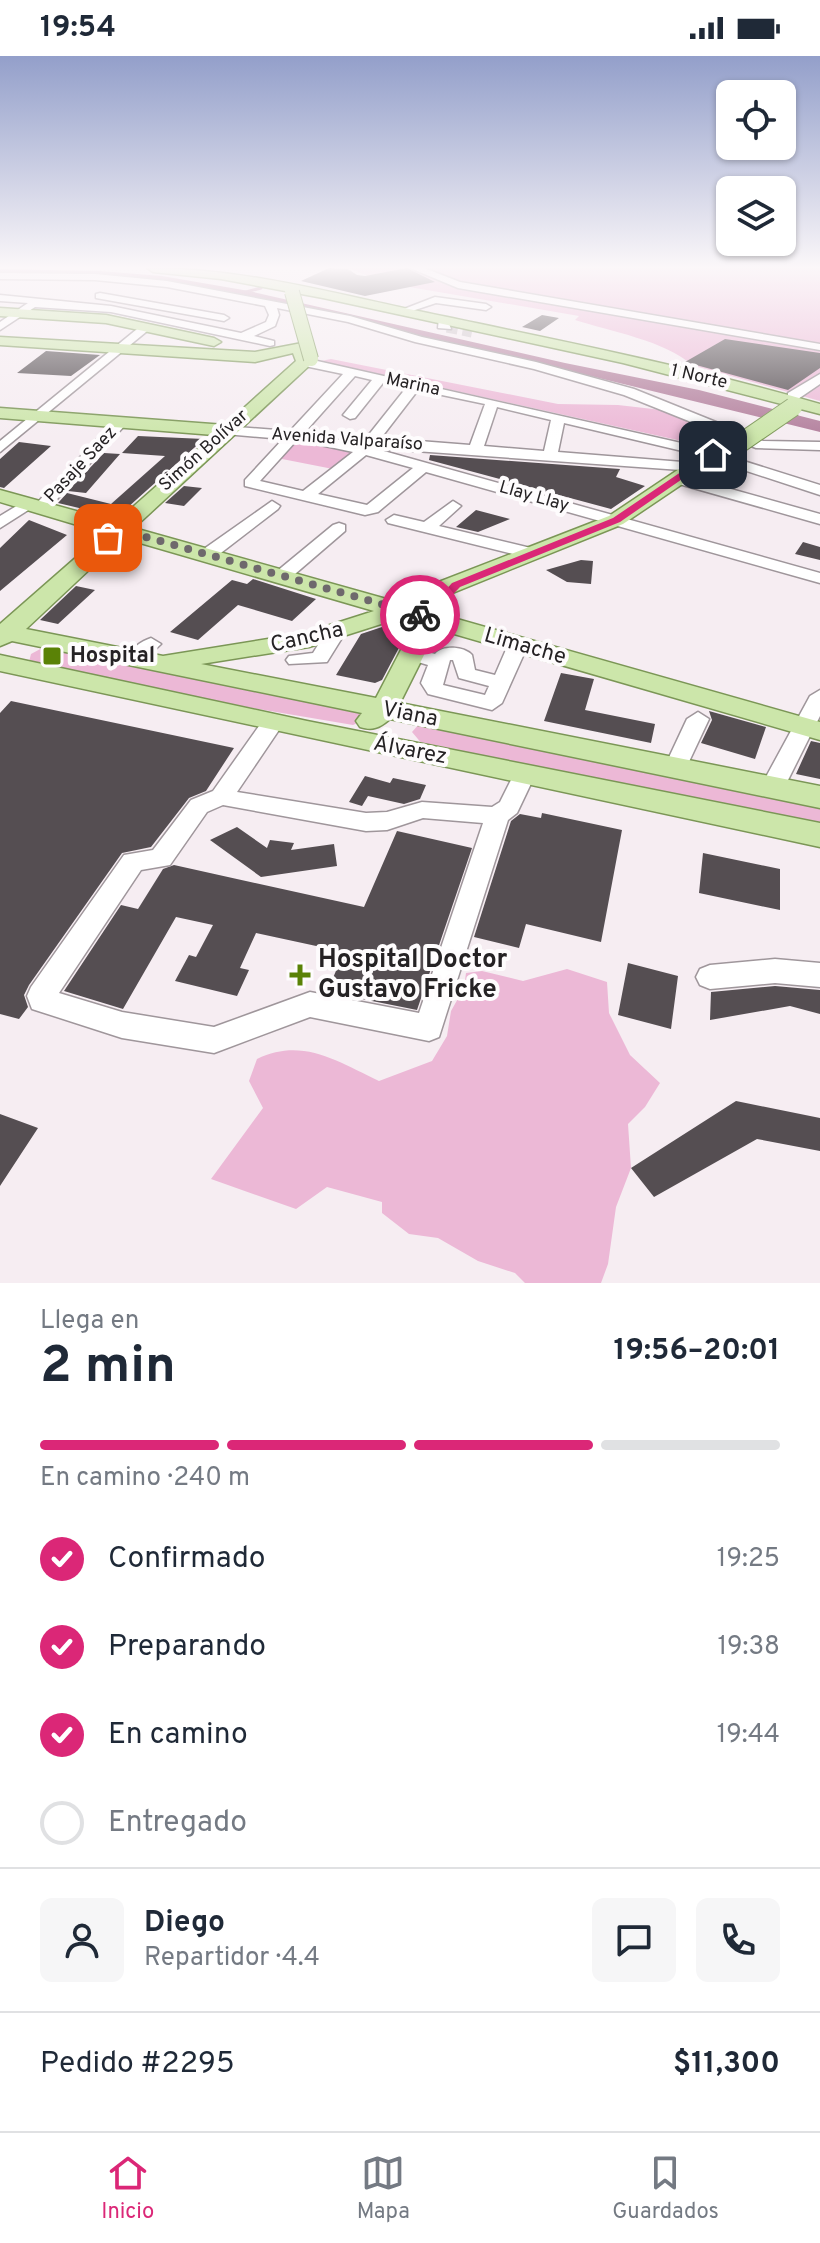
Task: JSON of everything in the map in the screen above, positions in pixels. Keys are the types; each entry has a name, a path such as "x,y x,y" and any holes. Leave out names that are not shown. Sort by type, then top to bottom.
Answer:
{"main road":[{"name":"Marina","path":"137,325 291,354"},
{"path":"0,341 255,357 291,354 289,325"},
{"name":"1 Norte","path":"456,325 712,379 802,403"},
{"name":"1 Norte","path":"486,325 647,359 802,403"},
{"name":"Simón Bolívar","path":"2,634 225,430 291,354"},
{"name":"Cancha","path":"145,655 248,651 335,633 401,610 426,595 616,520 695,467 802,403"},
{"name":"Avenida Valparaíso","path":"0,413 225,430"},
{"name":"Limache","path":"0,496 207,555 243,569 282,576 812,729"},
{"name":"Cancha","path":"383,710 432,610 456,585"},
{"name":"Viana","path":"2,634 145,655 383,710 820,797"},
{"name":"Álvarez","path":"0,663 272,724 820,835"},
{"path":"272,724 355,727 370,722 383,710"},
{"path":"525,773 539,741"}],"street":[{"path":"188,325 243,337 291,354"},
{"path":"243,337 268,325"},
{"path":"372,325 419,340 536,366 615,388 761,445 820,446"},
{"path":"693,325 820,347"},
{"path":"0,448 146,327"},
{"name":"Marina","path":"291,354 352,372 718,453 820,490"},
{"path":"352,372 250,483 365,510 372,509 423,467"},
{"path":"350,415 380,378"},
{"path":"802,403 820,378"},
{"path":"306,496 366,445 415,385"},
{"path":"476,449 492,402"},
{"path":"550,455 558,417"},
{"name":"Pasaje Saez","path":"0,523 35,506 121,422"},
{"name":"Avenida Valparaíso","path":"225,430 293,435"},
{"path":"619,460 623,432"},
{"name":"Llay Llay","path":"293,435 366,445 423,467 820,578"},
{"name":"Avenida Valparaíso","path":"366,445 476,449 695,467"},
{"path":"677,479 820,519"},
{"path":"207,555 272,506"},
{"path":"427,528 453,506"},
{"path":"394,520 533,554"},
{"path":"282,576 339,528"},
{"path":"296,660 320,658 335,633"},
{"path":"502,683 466,674 462,655 445,654 431,683 435,690 492,703 502,683 518,645"},
{"path":"412,654 439,662"},
{"path":"772,788 812,729 820,696"},
{"path":"675,768 698,719"},
{"path":"221,797 272,724"},
{"path":"497,816 422,810 387,821 366,822 221,797 199,806 161,858 133,862 41,996 42,1000 122,1025 214,1040 310,1004 429,1028 497,816 509,807 525,773"},
{"path":"710,977 775,971 820,975"}],"shaded area":[{"path":"379,325 399,325 699,390 820,421 820,432 574,372 414,338"},
{"path":"593,325 820,325 820,401 692,365 668,349"},
{"path":"331,359 558,404 618,405 688,413 730,425 700,445 321,361"},
{"path":"293,441 355,452 333,469 277,458"},
{"path":"44,647 369,712 362,721 353,725 187,697 29,662 31,654"},
{"path":"420,723 820,803 820,826 423,745 412,732"},
{"path":"567,969 607,982 609,1013 630,1055 660,1083 645,1107 628,1124 631,1168 616,1207 608,1264 601,1283 525,1283 515,1273 478,1261 438,1238 409,1234 382,1213 382,1202 327,1187 296,1209 211,1179 263,1108 249,1081 257,1059 289,1050 304,1051 334,1059 379,1081 432,1061 447,1036 451,1011 464,988 466,973 482,971 523,981"}],"building":[{"path":"525,325 548,325 540,331 522,327"},
{"path":"725,339 820,353 820,368 788,390 685,362"},
{"path":"46,351 100,355 71,376 17,373"},
{"path":"138,436 204,439 117,517 58,503 67,493 111,504 165,456 122,453"},
{"path":"19,442 51,446 4,488 0,487 0,459"},
{"path":"104,453 120,454 86,493 68,491"},
{"path":"430,455 620,469 616,477 645,486 611,509 429,460"},
{"path":"184,486 202,488 184,506 165,503"},
{"path":"476,510 510,519 478,532 456,527"},
{"path":"29,520 67,535 0,591 0,548"},
{"path":"803,542 820,547 820,560 795,554"},
{"path":"581,560 593,561 591,584 567,582 546,570"},
{"path":"253,579 316,599 292,621 238,605 198,640 170,632 232,580 247,584"},
{"path":"76,586 95,590 58,624 40,620"},
{"path":"400,621 411,625 382,680 375,683 336,675 361,634"},
{"path":"561,673 594,679 585,710 655,724 651,743 544,721"},
{"path":"11,701 234,748 206,791 189,798 151,847 122,853 29,985 24,995 28,1007 19,1019 0,1014 0,713"},
{"path":"709,711 766,727 755,759 701,743 712,720"},
{"path":"811,741 820,743 820,779 796,774"},
{"path":"365,776 390,783 393,778 426,785 420,799 404,804 368,796 362,806 349,802"},
{"path":"542,813 622,830 601,942 526,924 519,948 474,937 511,821 520,814 541,818"},
{"path":"237,827 267,848 270,840 294,843 291,850 334,844 337,866 261,877 210,840"},
{"path":"397,831 472,848 417,1010 327,992 344,952 256,933 240,968 249,970 237,996 175,981 189,955 196,957 213,925 176,917 123,1009 64,991 121,905 138,909 163,869 174,865 364,907"},
{"path":"703,853 780,869 780,910 699,893"},
{"path":"628,963 678,976 671,1029 618,1015"},
{"path":"775,986 820,990 820,1014 790,1006 710,1020 711,992"},
{"path":"736,1101 820,1118 820,1151 757,1139 654,1197 631,1168"},
{"path":"0,1114 38,1128 0,1186"}],"tunnel":[{"path":"447,327 472,332"}],"way so far":[{"path":"108,538 118,529 420,615"}],"place":[{"name":"Hospital","path":"52,656"},
{"name":"Hospital Doctor Gustavo Fricke","path":"300,975"}],"route":[{"path":"420,615 429,618 438,602 456,585 616,520 713,455"}]}
